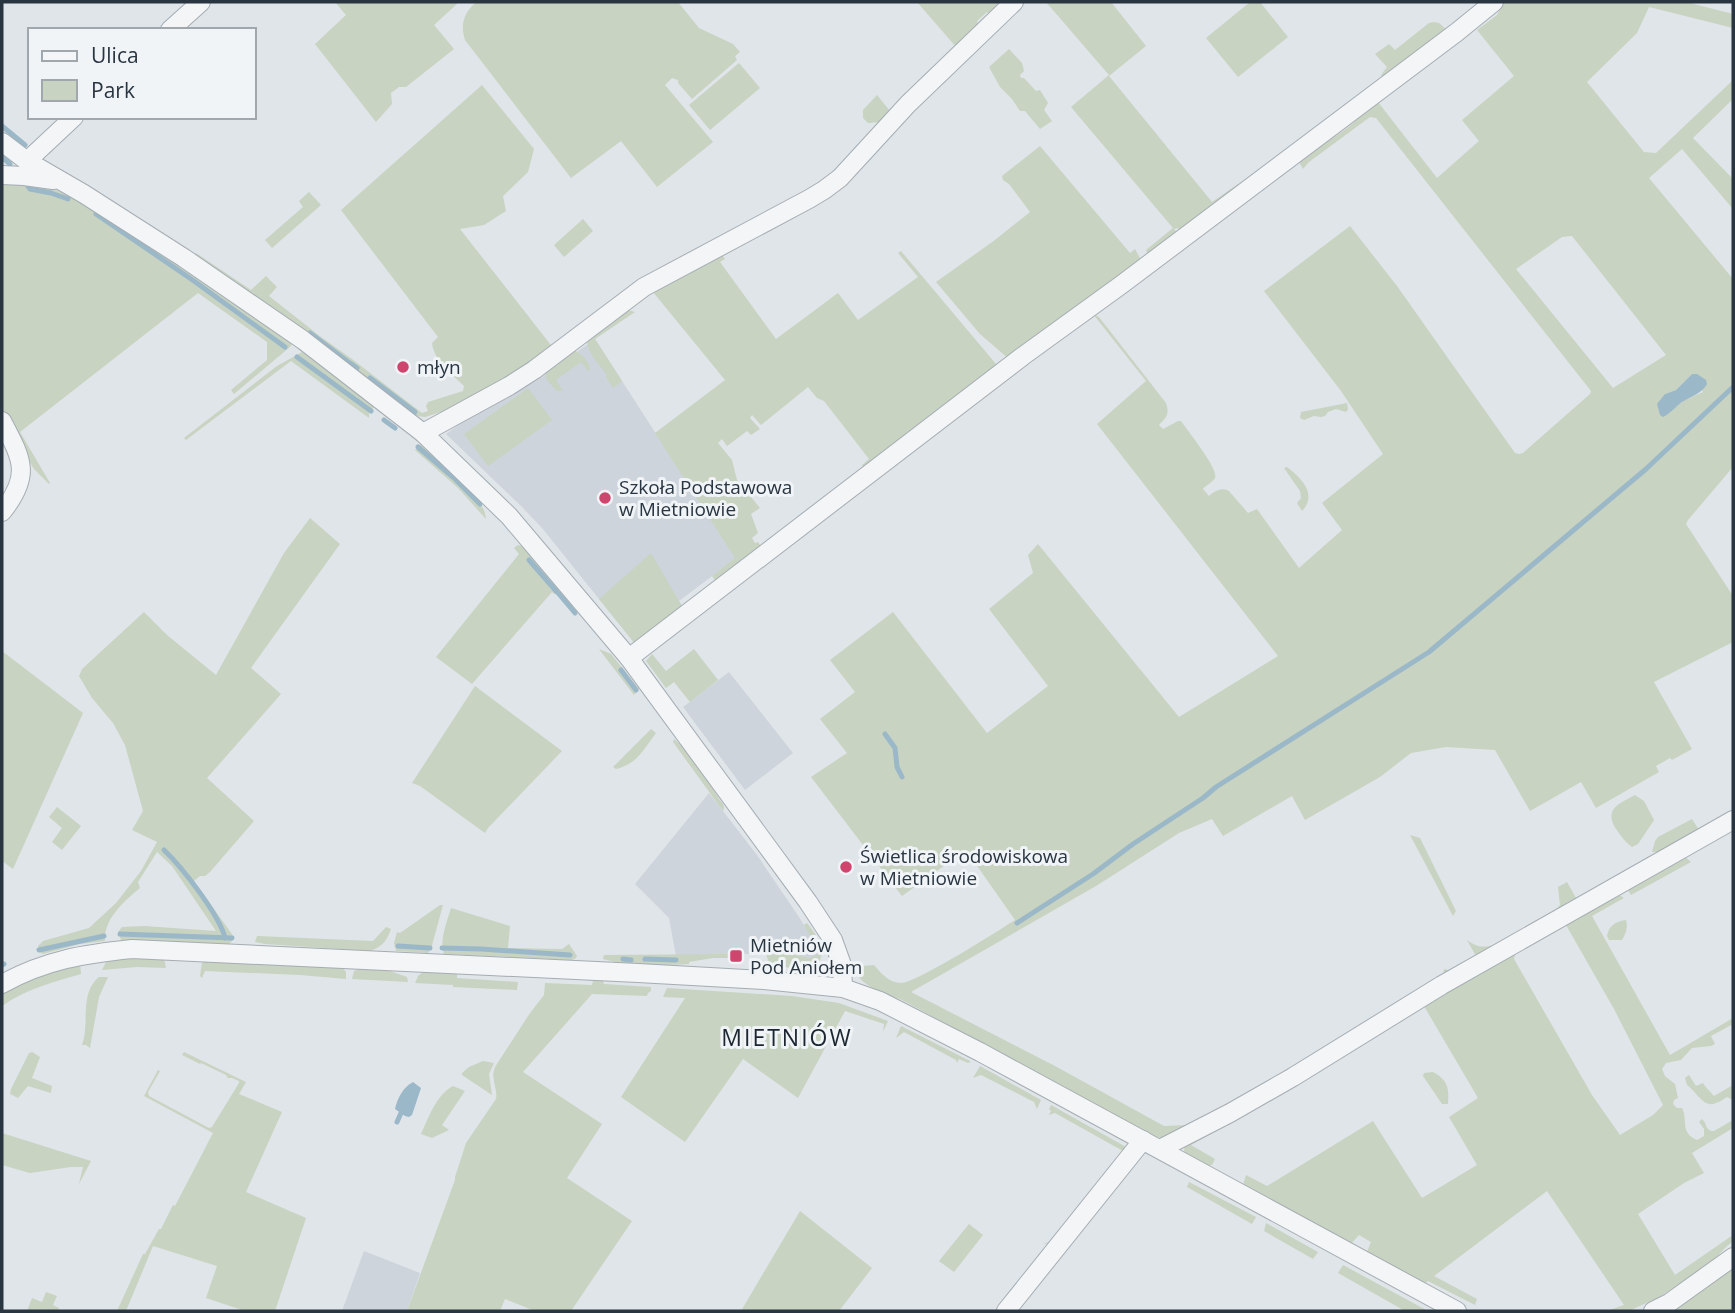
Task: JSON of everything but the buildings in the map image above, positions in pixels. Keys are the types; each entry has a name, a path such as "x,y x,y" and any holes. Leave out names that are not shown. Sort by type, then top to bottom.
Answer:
{"street":[{"path":"172,28 201,2"},
{"path":"423,433 534,370 644,287 831,185 908,104 1014,2"},
{"path":"629,658 1007,368 1447,40 1494,2"},
{"path":"27,161 72,119"},
{"path":"2,142 27,161 184,258 303,340 423,433 509,516 629,658 752,825 833,940 842,965 843,988"},
{"path":"2,175 60,181"},
{"path":"2,421 15,445 22,466 17,489 2,512"},
{"path":"1160,1149 1293,1077 1441,985 1733,820"},
{"path":"2,984 37,967 70,957 98,951 132,949 638,973 843,988 880,1001 1160,1149 1457,1311"},
{"path":"1006,1311 1143,1140"},
{"path":"1653,1311 1678,1297 1733,1257"}],"shaded area":[{"name":"Szkoła Podstawowa w Mietniowie","path":"595,339 736,558 679,601 682,606 636,645 542,528 446,434 484,406 536,381"},
{"path":"729,672 793,753 745,790 683,707"},
{"path":"709,793 757,855 821,953 810,958 787,953 676,956 669,918 635,884"},
{"path":"364,1251 420,1273 407,1311 342,1311"}],"green space":[{"path":"335,2 459,2 434,25 454,49 406,87 399,87 391,93 392,104 376,122 315,44 346,15"},
{"path":"476,2 678,2 699,28 733,44 740,52 735,56 737,60 692,99 678,80 672,78 665,85 713,142 657,187 621,141 571,178 465,40 464,19"},
{"path":"917,2 1002,2 992,15 987,12 977,21 979,27 957,48"},
{"path":"1046,2 1111,2 1146,46 1109,76 1212,202 1238,184 1239,187 1182,234 1178,228 1174,229 1180,236 1148,255 1146,250 1173,228 1071,107 1109,75"},
{"path":"1250,2 1260,2 1288,37 1238,77 1206,38"},
{"path":"1504,2 1686,2 1733,14 1733,28 1649,7 1637,33 1587,82 1644,152 1656,153 1733,80 1733,99 1693,138 1733,179 1733,209 1682,149 1649,178 1733,279 1733,467 1686,524 1733,596 1733,642 1654,682 1692,749 1656,766 1659,772 1596,808 1581,782 1530,811 1495,750 1446,747 1411,753 1380,777 1305,820 1292,796 1223,836 1212,819 1179,833 1096,886 911,992 1164,1126 1189,1125 1165,1138 1155,1137 902,1000 875,989 859,977 855,971 861,966 874,965 893,981 910,981 1015,920 966,850 902,896 811,777 847,753 820,719 855,692 830,660 893,612 987,733 1048,686 989,609 1033,573 1028,555 1038,544 1179,717 1278,656 1097,424 1146,381 1093,314 1099,317 1166,403 1167,413 1159,425 1163,429 1181,421 1208,458 1215,478 1203,489 1209,496 1224,489 1229,491 1248,513 1257,509 1299,568 1342,530 1322,503 1383,454 1341,391 1264,291 1350,226 1397,286 1515,453 1523,453 1590,394 1591,391 1376,118 1370,117 1303,169 1297,158 1337,135 1371,104 1378,102 1437,178 1479,141 1462,120 1514,76 1477,30 1497,15","holes":["1572,236 1666,355 1613,388 1516,269 1562,237","1692,374 1703,392 1673,409 1665,394 1676,390"]},
{"path":"1434,22 1448,31 1386,81 1381,75 1387,67 1375,54 1389,44 1395,50 1429,23"},
{"path":"1009,49 1022,63 1024,71 1020,75 1021,78 1036,91 1040,90 1048,103 1044,110 1052,121 1040,129 1000,87 989,67"},
{"path":"739,63 760,88 710,130 689,105"},
{"path":"918,79 920,82 881,122 868,123 863,118 863,110 877,95 890,111"},
{"path":"482,85 534,149 528,172 503,196 506,211 484,225 460,229 554,349 463,405 425,417 417,416 195,255 196,253 251,290 266,276 277,287 269,296 422,413 428,411 428,402 463,391 464,386 444,367 433,350 432,343 438,337 341,210"},
{"path":"1040,146 1130,253 1135,249 1141,260 1010,360 980,334 936,282 1030,212 1002,176"},
{"path":"2,182 44,185 77,199 196,276 292,344 234,394 231,390 267,360 267,342 198,293 20,432 49,484 34,469 2,411"},
{"path":"309,192 321,205 272,248 265,240 303,207 299,201"},
{"path":"583,219 593,231 564,257 554,245"},
{"path":"901,251 998,369 865,471 862,465 869,459 824,401 817,398 808,387 761,425 752,415 750,418 760,429 751,435 747,431 727,446 722,439 718,443 732,460 737,480 760,508 751,514 758,533 752,538 762,548 717,583 712,576 735,558 655,433 725,380 653,292 722,255 725,259 720,262 776,339 838,293 858,320 918,277 898,253"},
{"path":"621,308 635,312 595,339 622,381 613,388 591,353 587,338"},
{"path":"573,350 585,359 589,372 581,362 556,380 563,391 557,391 546,379 545,371"},
{"path":"302,352 374,407 369,418 291,361 186,440 184,438 277,366"},
{"path":"528,388 552,420 488,466 464,434"},
{"path":"1347,403 1346,412 1336,409 1321,417 1314,416 1304,420 1300,418 1301,412"},
{"path":"420,444 470,488 486,519 458,488 415,450"},
{"path":"1287,467 1306,487 1307,505 1302,511 1297,503 1301,498 1300,491 1284,468"},
{"path":"310,518 340,544 251,668 281,694 207,778 254,821 210,872 194,881 234,937 233,940 229,944 121,940 118,932 122,927 216,931 172,866 157,852 138,882 140,888 111,918 105,941 80,944 43,954 39,952 38,946 43,941 89,928 116,903 141,871 157,842 132,830 143,811 125,745 113,723 92,698 79,676 82,669 144,612 167,635 216,675 284,553"},
{"path":"522,546 559,589 554,594 552,592 472,684 436,657 519,554 514,548"},
{"path":"651,553 682,606 636,645 599,599"},
{"path":"599,649 611,654 639,689 634,695"},
{"path":"694,649 718,680 690,702 674,682 666,688 646,661 652,654 666,671"},
{"path":"2,651 83,713 13,869 2,861"},
{"path":"475,686 562,751 485,833 412,783"},
{"path":"651,729 656,733 639,755 623,767 613,767"},
{"path":"674,739 699,765 723,804 723,811 673,742"},
{"path":"1635,795 1644,801 1654,820 1638,844 1632,847 1616,829 1611,816 1615,807"},
{"path":"57,807 81,826 62,850 52,842 62,828 49,817"},
{"path":"1692,819 1699,830 1661,852 1652,852 1658,837"},
{"path":"1410,835 1420,838 1456,911 1453,916"},
{"path":"1684,856 1691,862 1631,895 1626,887"},
{"path":"1567,882 1576,898 1566,903 1564,908 1446,975 1443,971 1450,971 1476,956 1467,940 1480,946 1494,945 1555,911 1560,905 1558,887"},
{"path":"1616,893 1624,898 1592,916 1670,1055 1733,1018 1733,1024 1711,1036 1715,1044 1692,1048 1681,1060 1666,1063 1662,1069 1665,1076 1675,1084 1678,1098 1673,1104 1682,1108 1688,1134 1697,1140 1704,1136 1704,1129 1699,1122 1702,1119 1711,1131 1733,1120 1733,1128 1692,1153 1704,1173 1638,1214 1675,1275 1733,1235 1733,1241 1709,1265 1659,1297 1629,1311 1607,1311 1624,1305 1547,1191 1434,1276 1477,1299 1475,1305 1428,1281 1424,1284 1367,1252 1371,1242 1359,1235 1351,1244 1243,1185 1246,1175 1267,1186 1373,1121 1422,1198 1477,1165 1449,1117 1478,1098 1424,1006 1269,1102 1191,1145 1215,1159 1212,1165 1208,1166 1184,1152 1185,1141 1190,1136 1264,1099 1429,996 1563,920","holes":["1566,925 1614,1009 1663,1105 1653,1115 1620,1135 1592,1095 1514,959 1516,949 1555,926"]},
{"path":"443,905 428,953 396,951 394,943 397,932 400,933"},
{"path":"451,908 510,926 508,948 562,949 569,944 577,956 572,960 444,954 443,937"},
{"path":"1626,920 1627,926 1622,940 1609,940 1607,936 1611,927"},
{"path":"807,923 816,935 821,951 821,958 816,966 799,969 769,963 766,954 787,953 810,958 820,953 804,925"},
{"path":"386,927 391,929 386,940 370,951 255,942 257,936 373,941"},
{"path":"731,954 731,958 713,958 679,965 634,964 603,959 604,955"},
{"path":"108,958 164,958 166,968 102,970"},
{"path":"80,963 81,974 30,991 2,1006 2,993 46,972"},
{"path":"202,963 342,967 346,972 346,979 205,971 202,978"},
{"path":"362,968 387,970 407,977 408,982 352,979 354,971"},
{"path":"424,971 457,974 457,978 518,982 517,990 415,983"},
{"path":"99,977 108,977 99,997 90,1048 82,1045 87,1000 89,991"},
{"path":"593,981 651,987 651,991 647,996 592,994 523,1072 602,1124 567,1178 632,1221 571,1311 535,1311 505,1299 500,1311 407,1311 466,1143 496,1099 493,1076 495,1067 544,995 545,983 592,985"},
{"path":"667,988 792,996 839,1003 888,1021 883,1032 884,1024 845,1011 798,1098 743,1059 685,1142 621,1097 685,998 663,997"},
{"path":"901,1026 970,1062 959,1059 957,1063 904,1032 896,1038"},
{"path":"184,1052 246,1082 239,1094 282,1112 246,1192 306,1218 275,1311 245,1311 206,1298 217,1266 153,1246 126,1311 117,1311 143,1254 161,1229 173,1205 175,1206 213,1133 144,1096 158,1070 160,1071 148,1092 149,1096 209,1128 239,1083 182,1055"},
{"path":"29,1053 40,1057 32,1078 52,1086 51,1093 28,1086 18,1098 10,1094 11,1089"},
{"path":"483,1061 494,1063 489,1074 492,1095 462,1075 469,1067"},
{"path":"980,1066 1041,1100 1037,1109 1034,1102 981,1075 973,1078"},
{"path":"1433,1072 1442,1078 1446,1085 1448,1104 1442,1104 1423,1076 1424,1073"},
{"path":"1689,1075 1696,1086 1703,1083 1714,1096 1733,1085 1733,1100 1727,1097 1712,1104 1704,1102 1687,1085 1685,1078"},
{"path":"453,1086 465,1091 442,1125 449,1130 432,1138 421,1134 438,1101"},
{"path":"1051,1105 1126,1147 1126,1150 1052,1243 1043,1244 1054,1240 1123,1151 1055,1113 1049,1115"},
{"path":"2,1133 91,1161 79,1184 83,1167 30,1173 2,1165"},
{"path":"1189,1182 1256,1217 1252,1224 1187,1187"},
{"path":"800,1211 872,1268 839,1311 741,1311"},
{"path":"1266,1223 1318,1252 1313,1259 1264,1231"},
{"path":"969,1224 983,1235 954,1272 939,1261"},
{"path":"1343,1265 1428,1311 1405,1311 1338,1273"},
{"path":"1733,1266 1733,1311 1671,1311"},
{"path":"46,1292 57,1296 53,1305 59,1308 58,1311 27,1311 32,1298 42,1302"}],"water":[{"path":"1692,374 1706,380 1705,387 1663,417 1660,415 1657,404 1665,394 1676,390"},
{"path":"413,1082 421,1088 409,1117 395,1109 401,1094"}],"waterway":[{"path":"2,126 25,145"},
{"path":"2,157 10,164"},
{"path":"28,186 30,189 68,199"},
{"path":"96,214 285,347"},
{"path":"310,333 347,361"},
{"path":"297,357 371,411"},
{"path":"350,363 357,368"},
{"path":"370,378 415,412"},
{"path":"1017,923 1093,874 1216,787 1429,652 1646,469 1733,387"},
{"path":"384,420 395,428"},
{"path":"418,447 480,504"},
{"path":"529,560 557,592"},
{"path":"559,594 575,613"},
{"path":"621,670 636,690"},
{"path":"885,734 895,748 897,767 902,777"},
{"path":"164,850 199,892 216,917 225,938"},
{"path":"120,934 232,938"},
{"path":"39,950 104,936"},
{"path":"398,946 430,948"},
{"path":"442,948 570,955"},
{"path":"623,959 631,960"},
{"path":"645,959 676,960"},
{"path":"397,1122 401,1113"}],"place":[{"name":"młyn","path":"403,367"},
{"name":"Szkoła Podstawowa w Mietniowie","path":"605,498"},
{"name":"Świetlica środowiskowa w Mietniowie","path":"846,867"},
{"name":"Mietniów Pod Aniołem","path":"736,956"}],"district":[{"name":"MIETNIÓW","path":"787,1037"}]}
